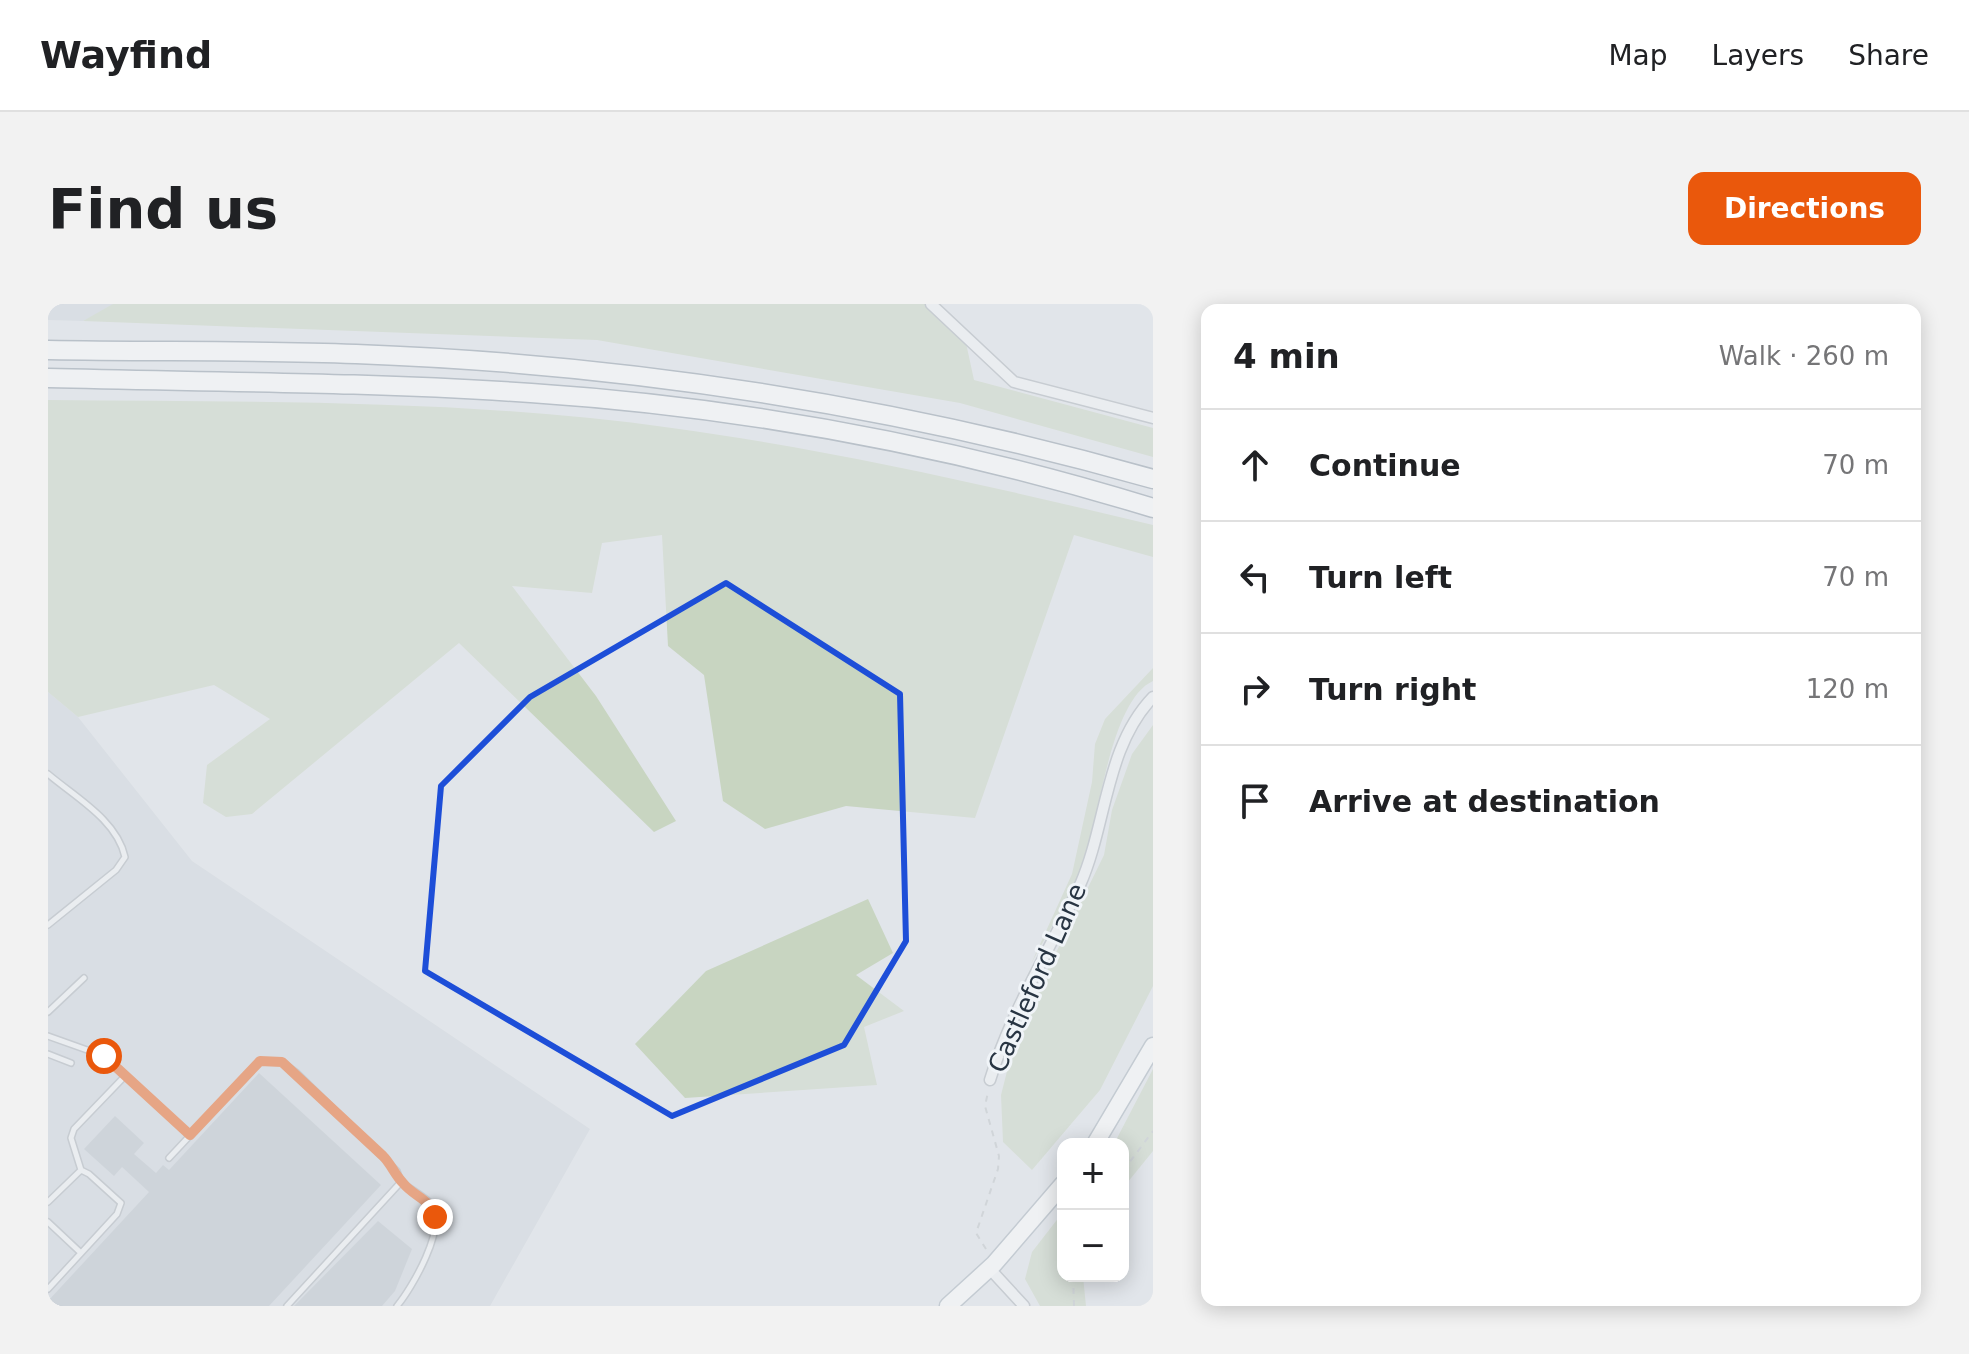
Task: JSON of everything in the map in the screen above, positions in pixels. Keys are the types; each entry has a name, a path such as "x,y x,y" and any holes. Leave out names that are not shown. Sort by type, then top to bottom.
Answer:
{"highway":[{"path":"48,350 356,354 604,372 781,395 903,417 1071,456 1153,479"},
{"path":"48,378 394,385 533,393 665,406 836,431 965,457 1153,508"}],"main road":[{"path":"1099,1138 1153,1046"},
{"path":"948,1306 992,1267 1057,1191"}],"street":[{"path":"931,304 1014,382 1153,418"},
{"name":"Castleford Lane","path":"990,1080 1027,987 1080,885 1117,760 1135,721 1153,697"},
{"path":"992,1267 1024,1306"}],"lane":[{"path":"48,774 108,825 122,842 125,857 116,870 48,925"},
{"path":"48,1012 84,978"},
{"path":"48,1036 104,1056 190,1135"},
{"path":"48,1054 71,1063"},
{"path":"169,1158 260,1061 273,1059 297,1073 383,1156 397,1171 401,1182 432,1205 435,1217 418,1276 397,1306"},
{"path":"48,1289 117,1214 121,1203 81,1170 71,1138 74,1129 125,1076"},
{"path":"48,1202 81,1170"},
{"path":"287,1306 401,1182"},
{"path":"48,1222 81,1253"}],"path":[{"name":"Castleford Lane","path":"990,1080 985,1106 999,1156 998,1169 976,1233 992,1267"},
{"path":"1129,1163 1153,1131"},
{"path":"1073,1282 1074,1306"}],"highlighted area":[{"path":"726,583 900,694 906,941 844,1045 672,1116 425,971 441,786 530,697"}],"shaded area":[{"path":"48,304 115,306 83,321 48,320"},
{"path":"48,692 78,717 192,861 590,1129 490,1306 48,1306"}],"green space":[{"path":"113,304 933,304 966,343 974,380 1153,428 1153,457 960,403 597,340 83,321"},
{"path":"48,400 439,407 672,428 853,458 1153,525 1153,557 1074,535 975,818 846,806 765,829 723,801 704,675 668,646 662,535 602,543 592,593 512,586 596,696 676,821 654,832 459,643 252,814 226,817 203,803 207,765 270,719 214,685 78,717 48,692"},
{"path":"1153,668 1153,681 1139,692 1117,733 1081,868 1031,964 1072,874 1092,782 1095,744 1105,719"},
{"path":"1153,725 1153,986 1100,1090 1032,1170 1003,1142 1001,1095 1017,1032 1104,855 1112,810 1132,754"},
{"path":"868,899 893,953 856,975 904,1011 864,1027 877,1085 685,1098 635,1044 706,971"},
{"path":"1153,1069 1153,1151 1129,1181 1129,1138 1117,1138"},
{"path":"1057,1220 1057,1282 1084,1282 1086,1306 1040,1306 1025,1279 1032,1252"}],"building":[{"path":"259,1073 381,1185 269,1306 48,1306 48,1301 149,1192 122,1167 114,1176 84,1149 115,1116 144,1143 134,1154 156,1173 163,1165 169,1170"},
{"path":"378,1221 412,1249 395,1291 382,1306 294,1306"}],"route":[{"path":"104,1056 190,1135 260,1061 273,1059 282,1062 383,1156 397,1171 401,1182 432,1205 435,1217"}]}
